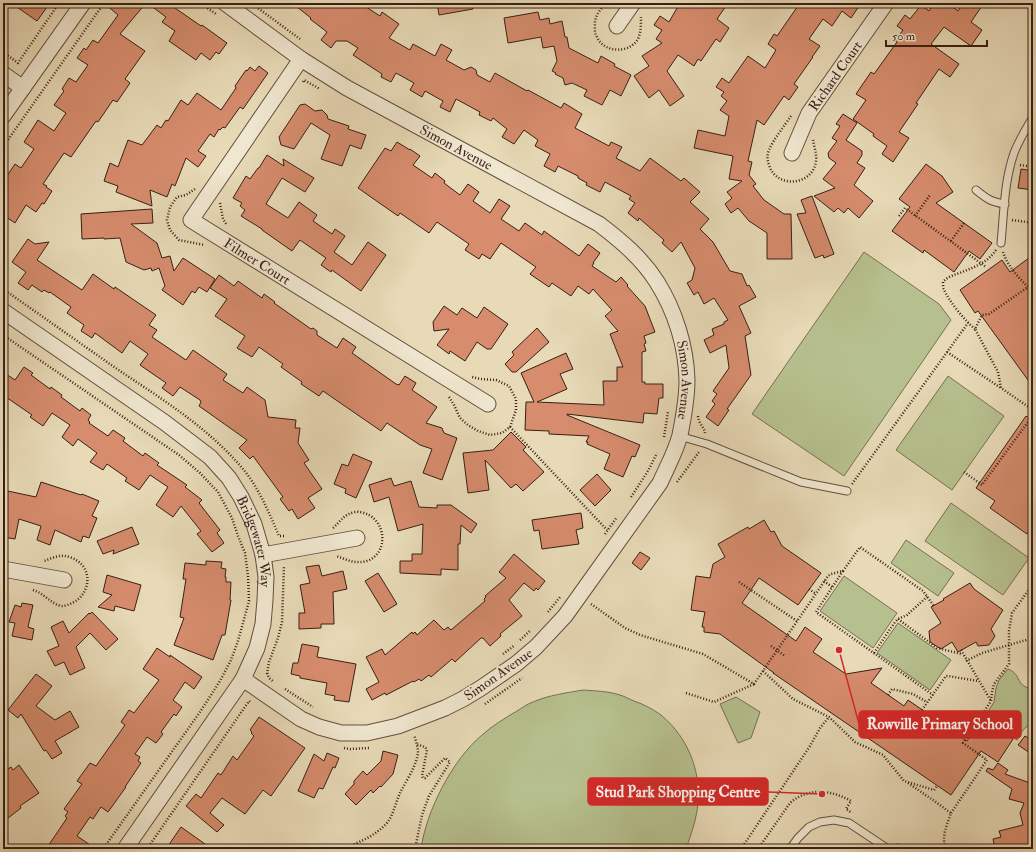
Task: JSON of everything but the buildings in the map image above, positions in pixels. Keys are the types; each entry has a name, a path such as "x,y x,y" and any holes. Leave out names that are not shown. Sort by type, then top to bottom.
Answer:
{"street":[{"path":"3,116 82,3"},
{"name":"Simon Avenue","path":"225,3 301,59 347,88 599,224 630,249 657,281 670,305 680,331 687,381 680,436 660,483 565,616 516,664 464,699 398,726 367,733 341,733 319,727 301,719 243,679"},
{"path":"617,26 633,3"},
{"name":"Richard Court","path":"792,152 809,113 886,3"},
{"name":"Filmer Court","path":"301,59 191,220 488,404"},
{"path":"3,74 23,88"},
{"name":"Bridgewater Way","path":"3,311 164,422 210,457 229,478 241,496 254,524 263,554 266,577 263,624 257,648 243,679 125,849"},
{"path":"263,554 357,538"},
{"path":"3,568 64,580"}],"lane":[{"path":"1001,243 1008,179 1015,152 1023,133 1033,117"},
{"path":"976,190 987,199 1005,204"},
{"path":"680,436 704,443 801,482 847,491"},
{"path":"790,849 809,827 820,822 834,820 849,823 888,849"}],"path":[{"path":"3,52 18,62 60,3"},
{"path":"3,148 104,3"},
{"path":"251,3 304,42"},
{"path":"299,87 304,80 324,92"},
{"path":"196,188 186,195 177,197 170,208 167,220 170,230 179,240 206,246"},
{"path":"916,216 930,195"},
{"path":"222,200 219,204 223,219 230,230"},
{"path":"900,216 906,208 986,267"},
{"path":"1003,218 1033,223"},
{"path":"951,241 964,223"},
{"path":"1001,243 995,252 982,264 946,279 943,282 949,299 968,323 975,329 998,372 1001,388"},
{"path":"1001,243 1005,258 1019,278 1033,292"},
{"path":"975,329 982,315 989,314 1028,287"},
{"path":"847,491 968,323"},
{"path":"3,335 200,472 218,492 222,499 232,518 245,553 249,601 244,623 231,660 220,681 200,712 103,849"},
{"path":"946,352 1033,410"},
{"path":"444,393 450,397 460,418 468,425 478,431 490,435 502,433 510,427 516,410 516,398 509,386 496,380 480,379 468,376"},
{"path":"677,482 701,449 706,438 705,430 699,422 698,410"},
{"path":"663,442 669,411"},
{"path":"964,472 982,485 1028,422 1033,426"},
{"path":"510,427 607,530 617,517"},
{"path":"631,498 660,448"},
{"path":"933,694 816,612 860,547 923,590 934,606"},
{"path":"686,693 714,702 754,684 829,574 843,571"},
{"path":"824,581 832,587"},
{"path":"739,582 797,621"},
{"path":"946,849 944,838 951,814 987,760 963,743 991,701 994,684 1009,664 1009,631 1012,613 1033,584"},
{"path":"809,589 816,594"},
{"path":"874,652 898,619 907,615 928,596"},
{"path":"544,616 559,598"},
{"path":"595,598 590,604 625,628 640,635 703,654 754,684"},
{"path":"898,619 936,648 962,654"},
{"path":"499,658 535,626"},
{"path":"966,661 982,653 1029,639 1033,642"},
{"path":"771,646 785,656"},
{"path":"961,650 966,661 991,701"},
{"path":"763,671 793,699 829,717 855,742 883,755 904,781 951,814"},
{"path":"267,674 273,681 316,710"},
{"path":"922,710 946,676 978,681"},
{"path":"888,695 892,689 913,694 927,702"},
{"path":"147,849 249,702"},
{"path":"741,849 810,746 820,728 829,717"},
{"path":"3,734 6,744 3,756"},
{"path":"343,849 374,834 384,827 389,820 418,754 414,735"},
{"path":"415,849 422,815 429,796 450,762 445,758 425,778 423,778 422,776 427,750 425,747 416,744"},
{"path":"904,781 934,790 937,786"}],"green space":[{"path":"864,252 939,304 951,320 844,476 752,414"},
{"path":"948,376 1004,416 952,490 896,450"},
{"path":"951,503 1029,558 1003,595 925,541"},
{"path":"906,540 954,573 938,596 891,563"},
{"path":"844,576 897,613 873,648 820,611"},
{"path":"898,623 951,660 930,690 877,653"},
{"path":"1008,669 1016,674 1023,685 1027,688 1033,689 1033,724 1021,732 1017,740 984,718 994,702 999,680"},
{"path":"583,690 602,691 615,694 644,705 661,715 671,724 679,735 692,758 698,784 696,816 686,849 421,849 428,819 442,788 461,758 482,735 503,719 529,704 551,696"},
{"path":"736,697 760,712 751,738 738,743 720,704"}],"place":[{"name":"Rowville Primary School","path":"839,650"},
{"name":"Stud Park Shopping Centre","path":"822,794"}]}
